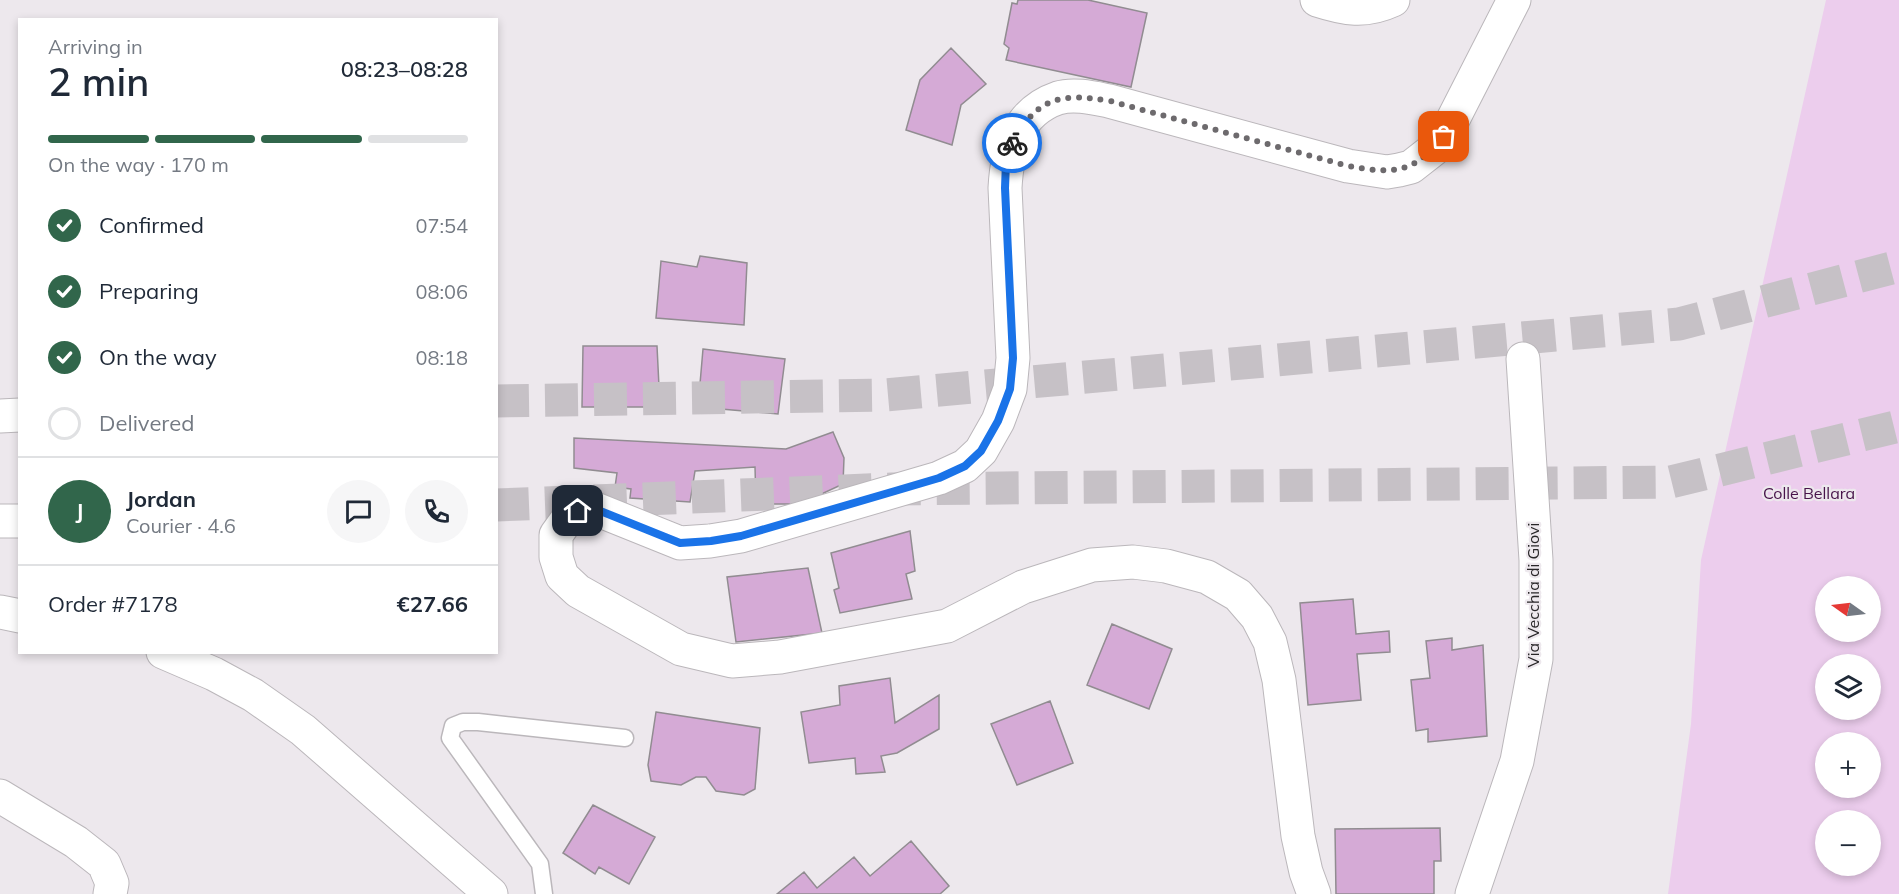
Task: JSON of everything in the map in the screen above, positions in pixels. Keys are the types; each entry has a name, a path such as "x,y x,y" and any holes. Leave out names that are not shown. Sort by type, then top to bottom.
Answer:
{"main road":[{"path":"1317,0 1347,9 1370,7 1393,0"},
{"path":"1314,894 1306,872 1298,836 1279,680 1270,642 1257,617 1238,595 1207,577 1166,566 1133,562 1092,565 1023,587 947,626 780,657 732,661 681,649 578,591 562,576 556,557 556,535 566,521 578,511 593,508 680,543 741,536 928,482 965,466 981,451 998,421 1010,389 1013,358 1005,188 1006,162 1011,145 1020,129 1038,109 1059,98 1081,96 1110,101 1348,166 1388,172 1399,170 1411,167 1425,157 1444,137 1514,0"},
{"name":"Via Vecchia di Giovi","path":"1472,894 1517,760 1536,659 1536,560 1523,359"},
{"path":"0,416 18,415"},
{"path":"0,521 18,521"},
{"path":"0,612 18,616"},
{"path":"169,654 214,674 253,695 303,730 491,894"},
{"path":"0,796 76,842 104,864 112,883 110,894"}],"lane":[{"path":"544,894 540,864 450,738 453,726 463,722 478,722 625,738"}],"green space":[{"name":"Colle Bellara","path":"1826,0 1899,0 1899,894 1668,894 1691,724 1701,560"}],"building":[{"path":"1018,0 1088,0 1147,13 1131,87 1006,60 1009,48 1004,44 1012,3 1017,4"},
{"path":"951,48 986,84 961,105 952,145 906,130 920,80"},
{"path":"700,256 747,263 744,325 656,318 661,261 697,267"},
{"path":"583,346 657,346 660,407 582,407"},
{"path":"703,349 785,359 778,414 698,407"},
{"path":"833,432 844,458 843,484 800,504 756,504 755,467 695,471 690,502 630,498 631,489 615,487 617,473 574,468 574,438 786,449"},
{"path":"910,531 915,571 906,574 912,599 840,613 834,590 839,588 831,553"},
{"path":"808,568 822,633 736,642 727,577"},
{"path":"1353,599 1356,634 1389,631 1390,652 1357,654 1361,700 1308,705 1300,603"},
{"path":"1112,624 1172,649 1149,709 1087,685"},
{"path":"1452,638 1452,650 1483,645 1487,736 1428,742 1428,729 1416,731 1411,680 1430,678 1426,641"},
{"path":"890,678 895,723 939,695 939,729 897,753 881,756 885,772 856,774 855,758 809,763 801,712 840,705 839,686"},
{"path":"1050,701 1073,763 1017,785 991,724"},
{"path":"656,712 760,728 755,789 744,795 716,791 706,777 696,777 681,785 651,781 648,765"},
{"path":"593,805 655,837 629,884 599,867 595,874 563,853"},
{"path":"1440,828 1441,861 1434,861 1434,894 1336,894 1335,829"},
{"path":"911,841 949,886 940,894 777,894 804,872 817,888 854,857 870,876"}],"tunnel":[{"path":"498,401 885,395 1679,324 1899,266"},
{"path":"498,505 892,489 1671,482 1899,426"}],"way so far":[{"path":"1012,143 1020,129 1038,109 1059,98 1081,96 1110,101 1370,170 1388,172 1411,167 1434,149 1444,137"}],"route":[{"path":"578,511 593,508 680,543 711,541 741,536 895,491 939,478 965,466 981,451 998,421 1010,389 1013,358 1005,188 1006,162 1012,143"}]}
